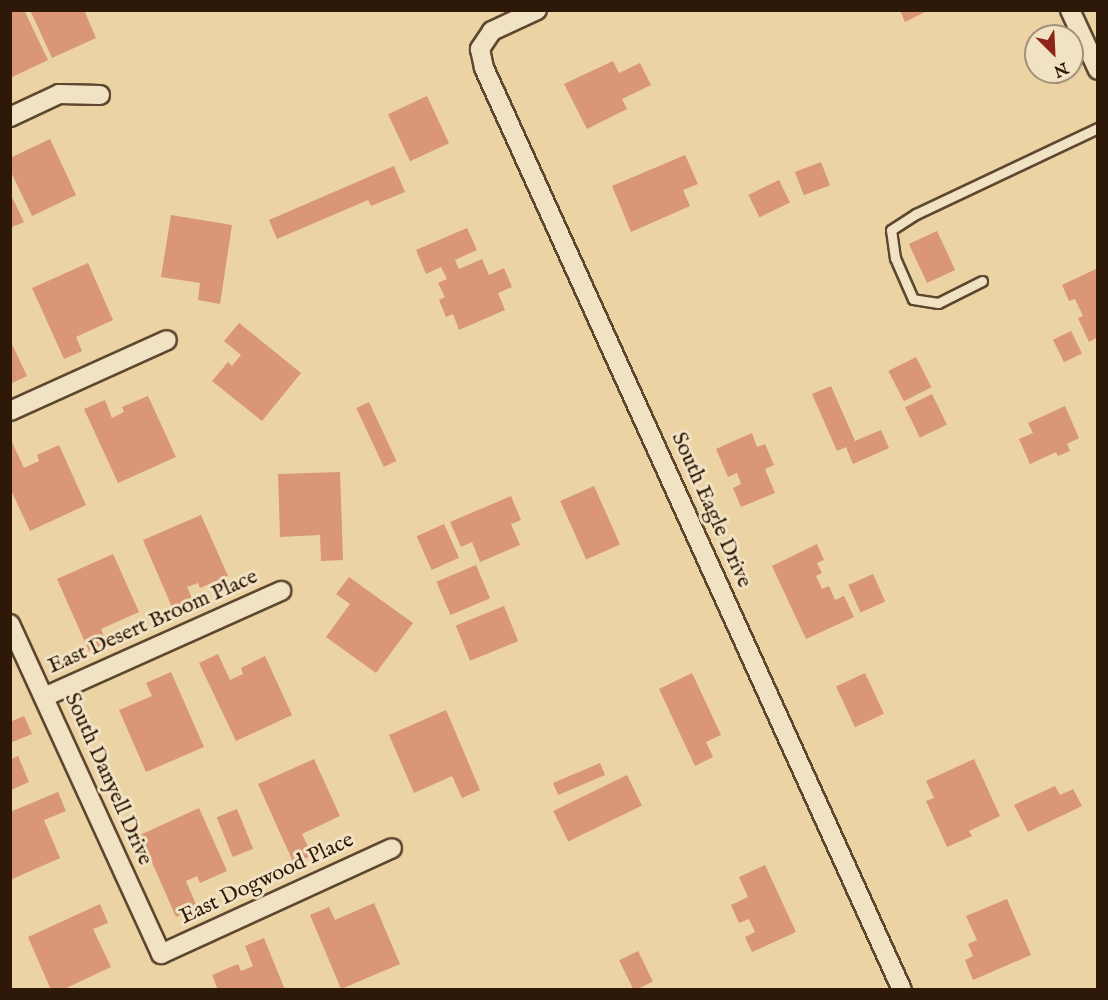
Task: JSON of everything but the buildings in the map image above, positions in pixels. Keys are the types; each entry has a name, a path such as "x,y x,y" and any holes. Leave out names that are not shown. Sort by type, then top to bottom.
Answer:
{"street":[{"name":"South Eagle Drive","path":"537,10 492,31 480,49 484,68 902,990"},
{"path":"1070,10 1098,70"},
{"path":"10,117 59,94 100,95"},
{"path":"10,411 166,340"},
{"name":"East Desert Broom Place","path":"45,698 281,591"},
{"name":"South Danyell Drive","path":"10,624 161,954"},
{"name":"East Dogwood Place","path":"161,954 392,848"}],"lane":[{"path":"982,281 938,303 912,299 895,258 891,230 916,214 1098,128"}]}
